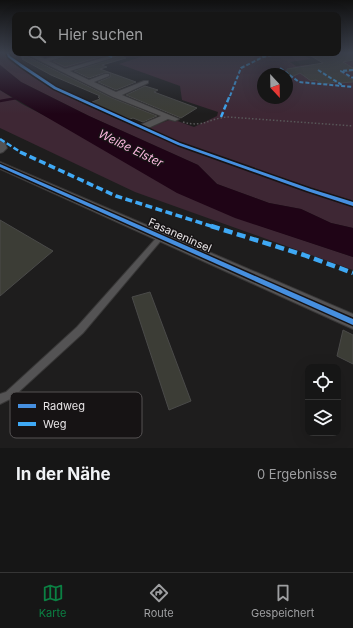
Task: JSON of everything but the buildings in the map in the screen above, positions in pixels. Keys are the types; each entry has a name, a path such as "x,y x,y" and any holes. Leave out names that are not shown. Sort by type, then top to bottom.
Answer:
{"street":[{"path":"68,73 116,95 172,117"},
{"path":"88,82 107,75"},
{"path":"116,95 146,82"},
{"path":"143,127 172,117"},
{"path":"0,144 2,145 2,148 0,150"},
{"name":"Fasaneninsel","path":"0,164 353,322"}],"lane":[{"path":"12,392 80,330 161,237"},
{"path":"0,399 10,394"}],"path":[{"path":"172,117 194,126 200,126 221,117 353,126"}],"shaded area":[{"path":"10,73 27,73 68,96 142,130 172,119 194,127 217,116 218,112 182,100 180,86 144,73 257,73 257,104 293,104 293,73 353,73 353,228 331,223 301,209 269,203 217,184 198,165 89,116 21,82"},
{"path":"0,90 22,104 252,223 353,257 353,270 135,192 0,128"}],"water":[{"name":"Weiße Elster","path":"0,73 10,73 21,82 89,116 198,165 217,184 269,203 301,209 331,223 353,228 353,257 235,218 177,193 0,90"}],"waterway":[{"path":"0,101 17,98"}],"marked path":[{"path":"221,117 239,73"},
{"path":"323,73 342,85"},
{"path":"344,73 353,78"},
{"path":"293,78 299,82 353,87"},
{"path":"0,139 27,156 116,196 304,255 353,273"}],"cycle path":[{"path":"32,73 55,88 179,144 353,204"},
{"path":"0,165 353,322"}]}
